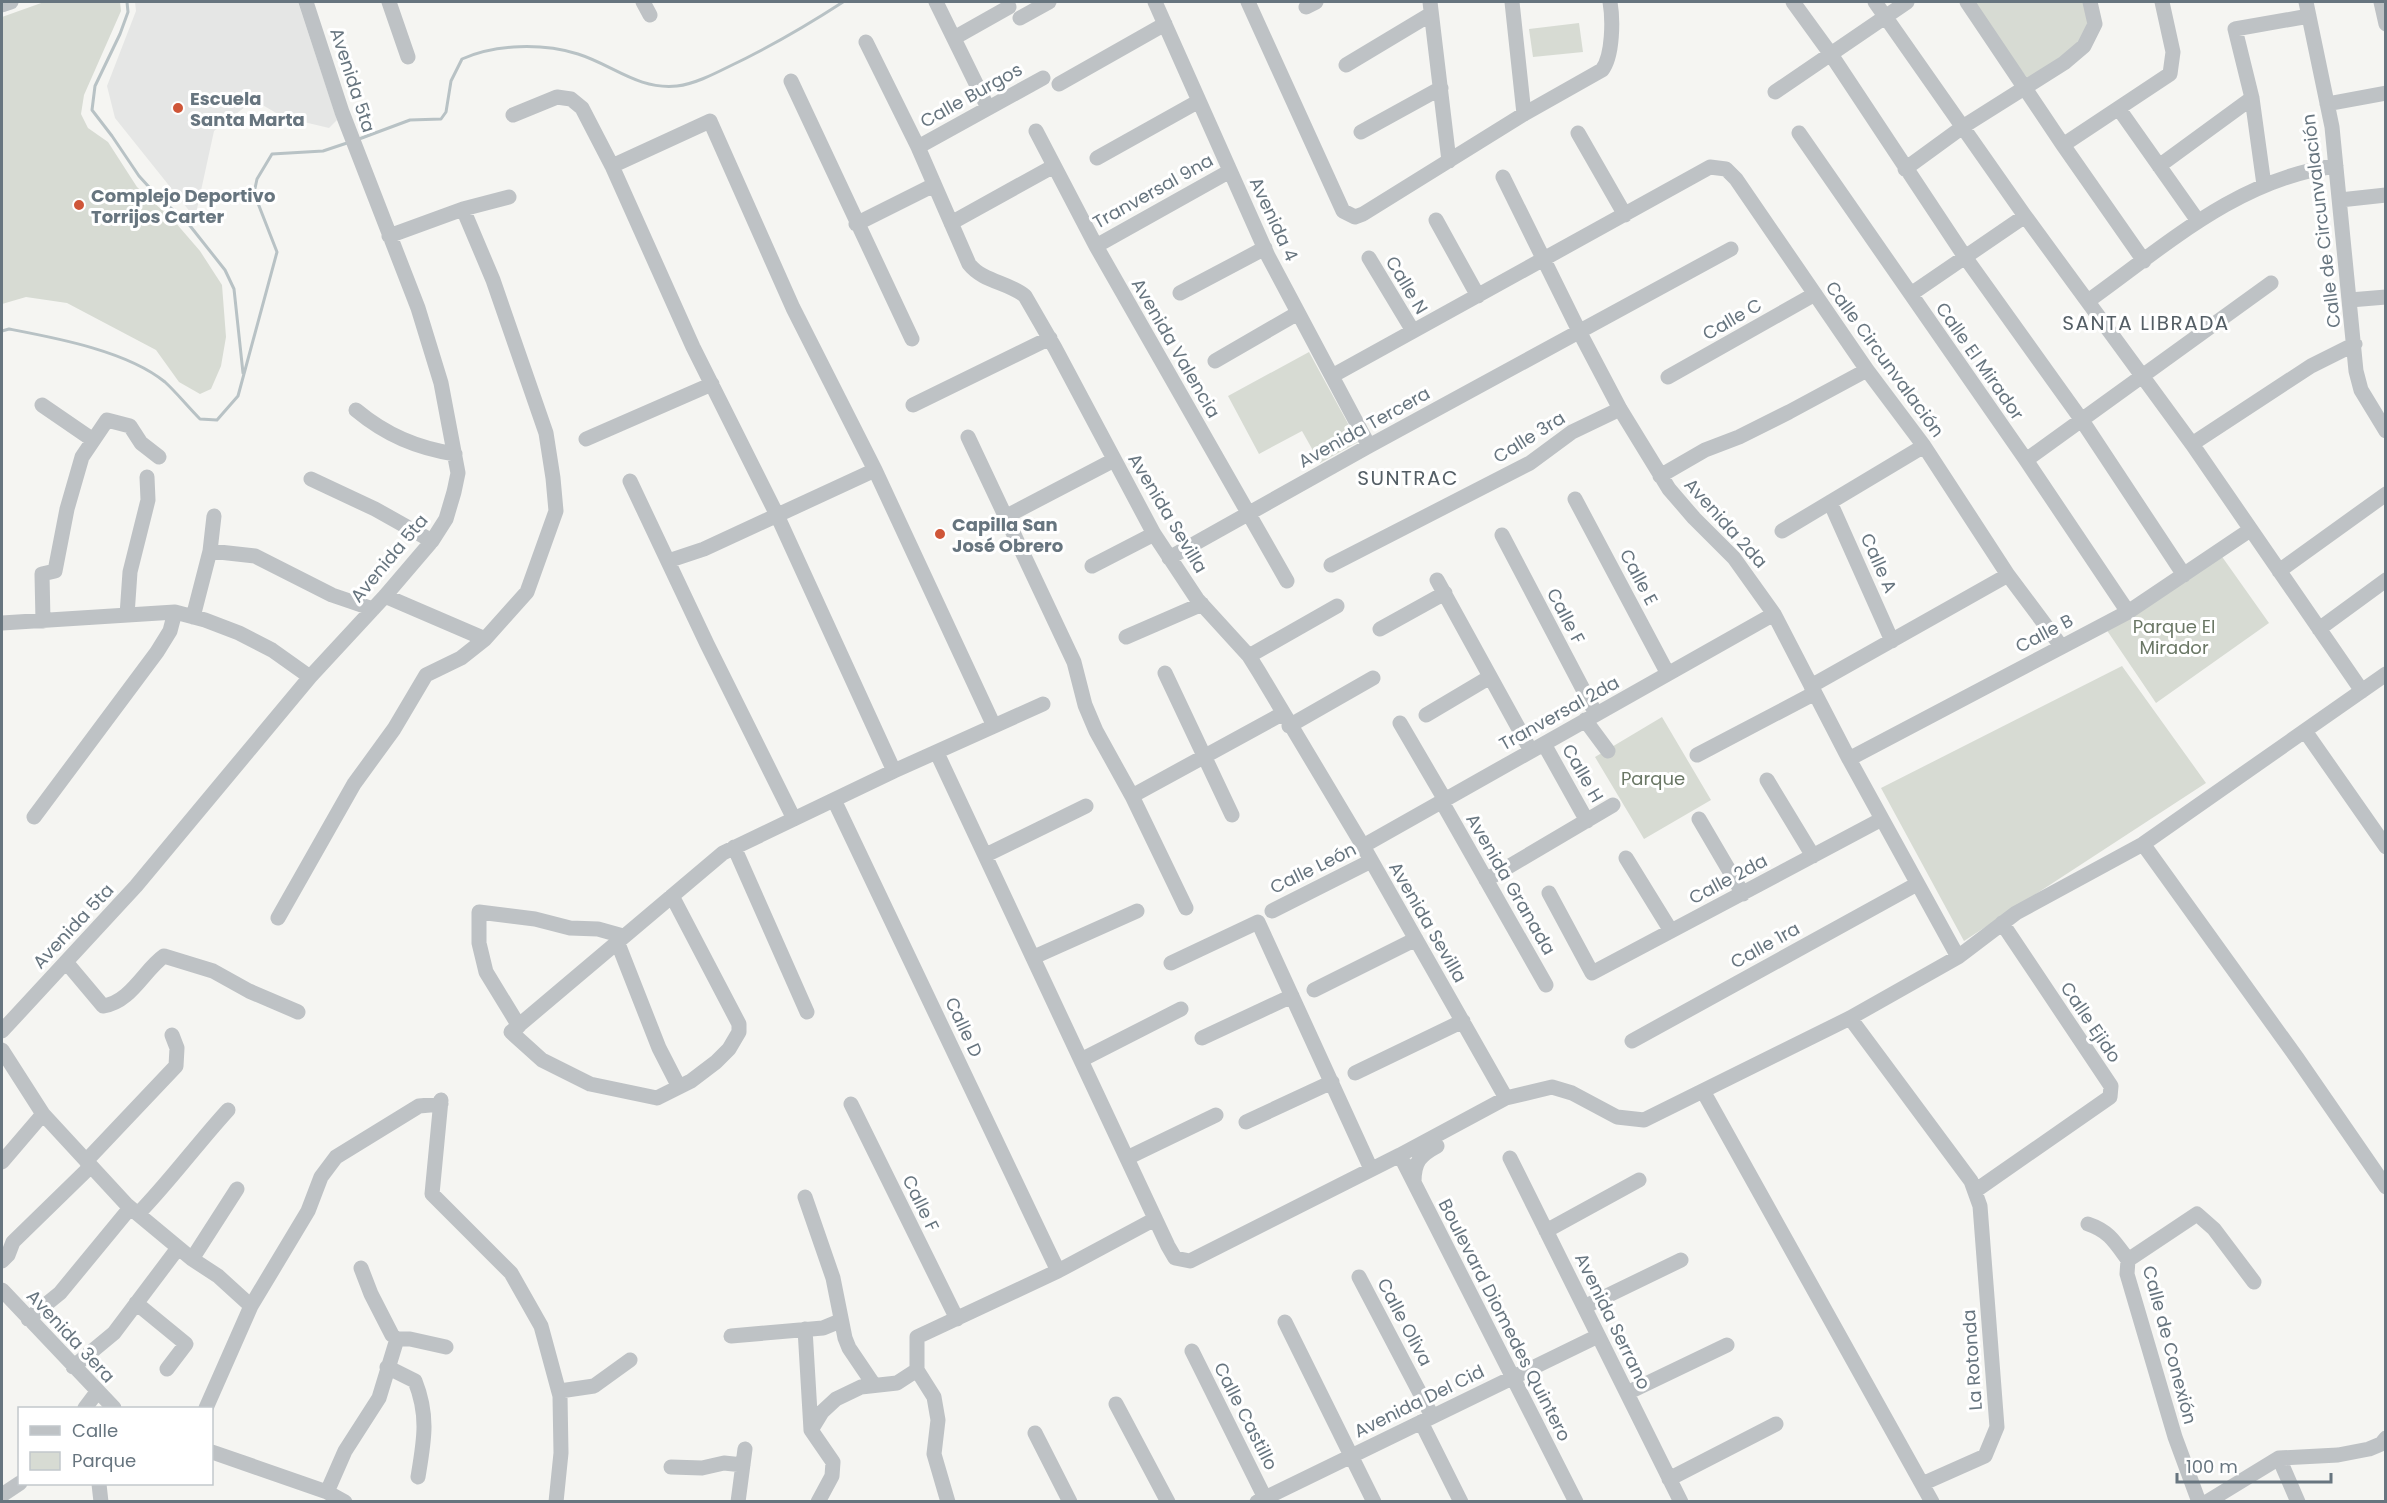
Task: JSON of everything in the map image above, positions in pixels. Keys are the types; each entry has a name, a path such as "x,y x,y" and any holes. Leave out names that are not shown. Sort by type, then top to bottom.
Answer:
{"street":[{"name":"Avenida 5ta","path":"2,1030 136,886 310,677 432,541 446,519 454,492 458,473 441,383 418,308 342,112 306,2"},
{"path":"390,2 408,57"},
{"path":"936,2 988,108"},
{"path":"954,38 1014,12 1049,2"},
{"name":"Avenida 4","path":"1155,2 1265,248 1369,446"},
{"path":"1248,2 1343,211 1355,217 1364,214 1524,114 1602,70 1607,63 1610,2"},
{"path":"1512,2 1524,114"},
{"path":"1793,2 1830,53 1965,257 2081,419 2184,575"},
{"path":"1875,2 2025,216 2192,444 2362,691"},
{"path":"1775,92 1907,2"},
{"path":"1967,2 2144,261"},
{"path":"1905,169 1964,126 2064,63 2084,46 2095,24 2090,2"},
{"path":"2063,145 2170,74 2173,52 2162,2"},
{"path":"2381,2 2385,24"},
{"path":"1346,66 1430,8 1449,161"},
{"path":"2264,185 2252,98 2235,29 2308,9"},
{"name":"Calle de Circunvalación","path":"2308,9 2332,127 2356,371 2361,390 2381,412 2385,431"},
{"path":"1059,84 1165,24"},
{"name":"Avenida Sevilla","path":"866,42 918,147 969,264 976,273 1017,290 1025,296 1050,338 1154,534 1202,604 1249,656 1363,846 1506,1098"},
{"name":"Calle Burgos","path":"918,147 1043,78"},
{"path":"791,81 856,224 912,339"},
{"path":"1360,132 1441,88"},
{"path":"2327,104 2385,93"},
{"path":"513,115 557,97 571,99 582,108 612,166 693,346 777,515 894,771"},
{"path":"2159,166 2252,98"},
{"path":"1097,158 1199,101"},
{"path":"2119,109 2198,221"},
{"path":"612,166 710,121 794,308 875,470 994,726"},
{"name":"Avenida Valencia","path":"1036,131 1096,246 1287,581"},
{"path":"1332,376 1624,215 1578,133"},
{"name":"Calle El Mirador","path":"1799,133 2026,460 2128,612"},
{"path":"951,223 1054,166"},
{"path":"2088,301 2229,201 2264,185 2307,170 2336,166"},
{"name":"Calle Circunvalación","path":"1624,215 1710,167 1726,169 1736,178 1867,370 1924,446 2008,575 2061,646"},
{"name":"Tranversal 9na","path":"1096,246 1230,171"},
{"name":"Avenida 2da","path":"1503,177 1620,409 1660,476 1680,503 1734,558 1774,614 1958,957"},
{"path":"856,224 934,185"},
{"path":"2340,200 2385,195"},
{"path":"389,236 463,209 509,197"},
{"path":"278,918 354,784 394,729 426,675 461,658 485,639 527,592 556,511 546,433 494,280 463,209"},
{"path":"1911,294 2025,216"},
{"path":"1436,220 1478,296"},
{"path":"1180,293 1265,248"},
{"name":"Avenida Tercera","path":"1169,558 1731,249"},
{"name":"Calle N","path":"1369,258 1413,332"},
{"path":"2026,460 2271,283"},
{"name":"Calle C","path":"1668,377 1815,294"},
{"path":"2350,300 2385,297"},
{"path":"1215,361 1298,314"},
{"path":"913,405 1050,338"},
{"path":"2192,444 2311,366 2355,344"},
{"path":"1660,476 1705,450 1749,432 1867,370"},
{"path":"586,439 712,384"},
{"path":"42,405 93,440"},
{"name":"Calle 3ra","path":"1331,565 1530,463 1572,432 1620,409"},
{"path":"356,410 377,427 405,442 433,451 455,454"},
{"path":"43,621 42,574 55,571 70,499 82,457 107,420 130,426 141,442 159,457"},
{"path":"968,437 1074,662 1085,705 1096,731 1132,796 1186,908"},
{"path":"1782,531 1924,446"},
{"path":"1005,517 1114,460"},
{"path":"668,561 704,549 875,470"},
{"path":"127,615 130,572 148,500 147,477"},
{"path":"311,479 375,509 432,541"},
{"path":"630,481 794,819"},
{"path":"2279,571 2385,494"},
{"name":"Calle E","path":"1575,499 1668,674"},
{"name":"Calle A","path":"1830,502 1892,640"},
{"path":"193,617 210,550 214,516"},
{"name":"Calle B","path":"1850,759 2128,612 2250,530"},
{"path":"1092,566 1154,534"},
{"name":"Calle F","path":"1502,535 1608,752"},
{"path":"210,550 255,556 332,595 373,609"},
{"path":"1697,755 1813,689 1892,640 2008,575"},
{"path":"2319,629 2385,580"},
{"name":"Calle H","path":"1380,630 1441,587 1490,677 1587,821"},
{"path":"385,596 485,639"},
{"path":"1126,637 1202,604"},
{"path":"1249,656 1337,606"},
{"path":"2,623 175,612 239,633 272,650 310,677"},
{"path":"34,817 157,652 170,631 175,612"},
{"name":"Tranversal 2da","path":"1363,846 1774,614"},
{"path":"1165,673 1232,815"},
{"path":"937,753 1167,1246 1175,1257 1190,1261 1400,1155 1506,1098 1552,1087 1572,1093 1617,1117 1644,1120 1850,1018 1958,957 1975,946 2001,923 2143,844 2385,674"},
{"path":"1426,715 1490,677"},
{"path":"1132,796 1203,756 1286,720 1373,678"},
{"path":"672,896 739,1024 739,1032 729,1049 708,1068 680,1087 657,1098 590,1084 542,1060 511,1032 620,939 723,853 894,771 1043,704"},
{"name":"Avenida Granada","path":"1400,723 1546,985"},
{"path":"2305,731 2385,847"},
{"path":"1767,780 1813,856"},
{"name":"Calle D","path":"834,800 1058,1271"},
{"path":"1486,880 1613,805"},
{"path":"986,855 1086,806"},
{"path":"1700,819 1743,894"},
{"name":"Calle 2da","path":"1549,892 1592,973 1882,819"},
{"path":"2143,844 2297,1058 2385,1187"},
{"path":"734,847 807,1012"},
{"path":"1626,858 1671,931"},
{"name":"Calle León","path":"1272,911 1371,861"},
{"name":"Calle 1ra","path":"1632,1041 1917,884"},
{"path":"1034,957 1137,911"},
{"path":"519,1026 486,972 479,943 478,912 535,919 570,928 598,928 620,939 659,1047 680,1087"},
{"path":"1171,963 1258,922 1371,1169"},
{"name":"Calle Ejido","path":"1975,1191 2110,1097 2111,1086 2001,923"},
{"path":"1314,990 1416,939"},
{"path":"66,962 104,1006 110,1005 139,985 164,956 213,970 249,991 298,1012"},
{"path":"1202,1038 1292,996"},
{"path":"1081,1060 1181,1009"},
{"name":"La Rotonda","path":"1850,1018 1971,1181 1980,1206 1997,1427 1985,1456 1922,1484"},
{"path":"1355,1073 1463,1021"},
{"path":"2,1261 8,1255 13,1242 89,1164 176,1066 177,1048 172,1035"},
{"path":"2,1050 44,1114 134,1211 192,1259 218,1276 251,1306"},
{"path":"1246,1122 1332,1082"},
{"path":"1702,1091 1932,1502"},
{"path":"206,1407 251,1306 308,1211 321,1177 336,1157 419,1106 441,1102 432,1194 511,1273 541,1326 560,1391 561,1454 556,1502"},
{"name":"Calle F","path":"850,1104 957,1319"},
{"path":"28,1319 60,1293 134,1211 168,1183 193,1148 228,1110"},
{"path":"2,1162 44,1114"},
{"path":"1127,1158 1216,1115"},
{"path":"1414,1182 1414,1168 1417,1160 1461,1132 1468,1119"},
{"name":"Boulevard Diomedes Quintero","path":"1400,1155 1576,1502"},
{"name":"Avenida Serrano","path":"1510,1158 1681,1502"},
{"path":"1546,1231 1639,1180"},
{"path":"192,1259 237,1189"},
{"path":"805,1197 833,1278 840,1321 849,1348 874,1385"},
{"name":"Calle de Conexión","path":"2199,1502 2175,1437 2127,1275 2128,1260 2197,1214 2214,1229 2254,1282"},
{"path":"948,1502 934,1454 938,1420 933,1397 917,1370 917,1337 1058,1271 1155,1219"},
{"path":"2088,1224 2102,1228 2128,1260"},
{"path":"73,1367 114,1333 178,1248"},
{"path":"1584,1307 1681,1260"},
{"path":"361,1268 371,1294 392,1335 397,1339 410,1338 446,1347"},
{"name":"Calle Oliva","path":"1359,1277 1426,1419 1461,1502"},
{"name":"Avenida 3era","path":"2,1290 113,1407"},
{"path":"136,1303 186,1344 167,1369"},
{"path":"731,1336 823,1328 840,1321"},
{"path":"1284,1322 1374,1502"},
{"path":"805,1329 811,1430 833,1461 832,1476 818,1502"},
{"name":"Avenida Del Cid","path":"1263,1500 1598,1336"},
{"path":"316,1494 379,1398 397,1339"},
{"path":"1627,1393 1727,1345"},
{"name":"Calle Castillo","path":"1192,1352 1263,1500"},
{"path":"560,1391 594,1386 630,1360"},
{"path":"387,1367 416,1381 423,1401 426,1430 418,1478"},
{"path":"811,1430 822,1412 836,1399 861,1387 897,1383 917,1370"},
{"path":"86,1407 97,1392"},
{"path":"1116,1404 1168,1502"},
{"path":"1670,1479 1776,1424"},
{"path":"1035,1433 1070,1502"},
{"path":"2207,1502 2278,1458 2349,1453 2381,1444 2385,1437"},
{"path":"213,1452 316,1494 345,1502"},
{"path":"671,1467 702,1468 744,1457 738,1502"},
{"path":"2278,1458 2298,1502"},
{"path":"2,1494 18,1484"},
{"path":"99,1485 101,1502"}],"shaded area":[{"name":"Escuela Santa Marta","path":"135,2 298,2 337,120 329,128 283,117 254,100 214,131 195,218 115,118 107,86 136,11"}],"green space":[{"name":"Complejo Deportivo Torrijos Carter","path":"44,2 120,2 121,11 84,95 81,114 88,128 108,142 137,187 175,222 200,251 222,285 226,337 221,366 211,389 200,394 179,382 156,350 67,303 26,297 2,304 2,17"},
{"path":"1969,2 2090,2 2084,46 2028,79"},
{"path":"1579,23 1583,52 1533,57 1529,29"},
{"path":"1309,352 1358,442 1320,463 1302,431 1259,454 1228,396"},
{"name":"Parque El Mirador","path":"2218,551 2269,623 2156,703 2106,629"},
{"path":"2122,666 2206,783 1964,941 1881,788"},
{"name":"Parque","path":"1662,717 1711,800 1644,839 1595,757"}],"waterway":[{"path":"127,2 128,12 120,34 95,86 92,110 139,176 159,198 187,222 225,270 234,289 243,373"},
{"path":"359,139 410,120 441,119 446,112 451,81 462,59 489,50 519,47 564,50 591,59 638,81 677,86 703,79 743,60 843,2"},
{"path":"2,331 9,329 90,347 131,362 165,382 200,419 217,420 238,396 277,252 254,193 257,179 272,154 323,151 350,142"}],"place":[{"name":"Escuela Santa Marta","path":"178,108"},
{"name":"Complejo Deportivo Torrijos Carter","path":"79,205"},
{"name":"Capilla San José Obrero","path":"940,534"}],"district":[{"name":"SANTA LIBRADA","path":"2146,323"},
{"name":"SUNTRAC","path":"1408,478"}]}
